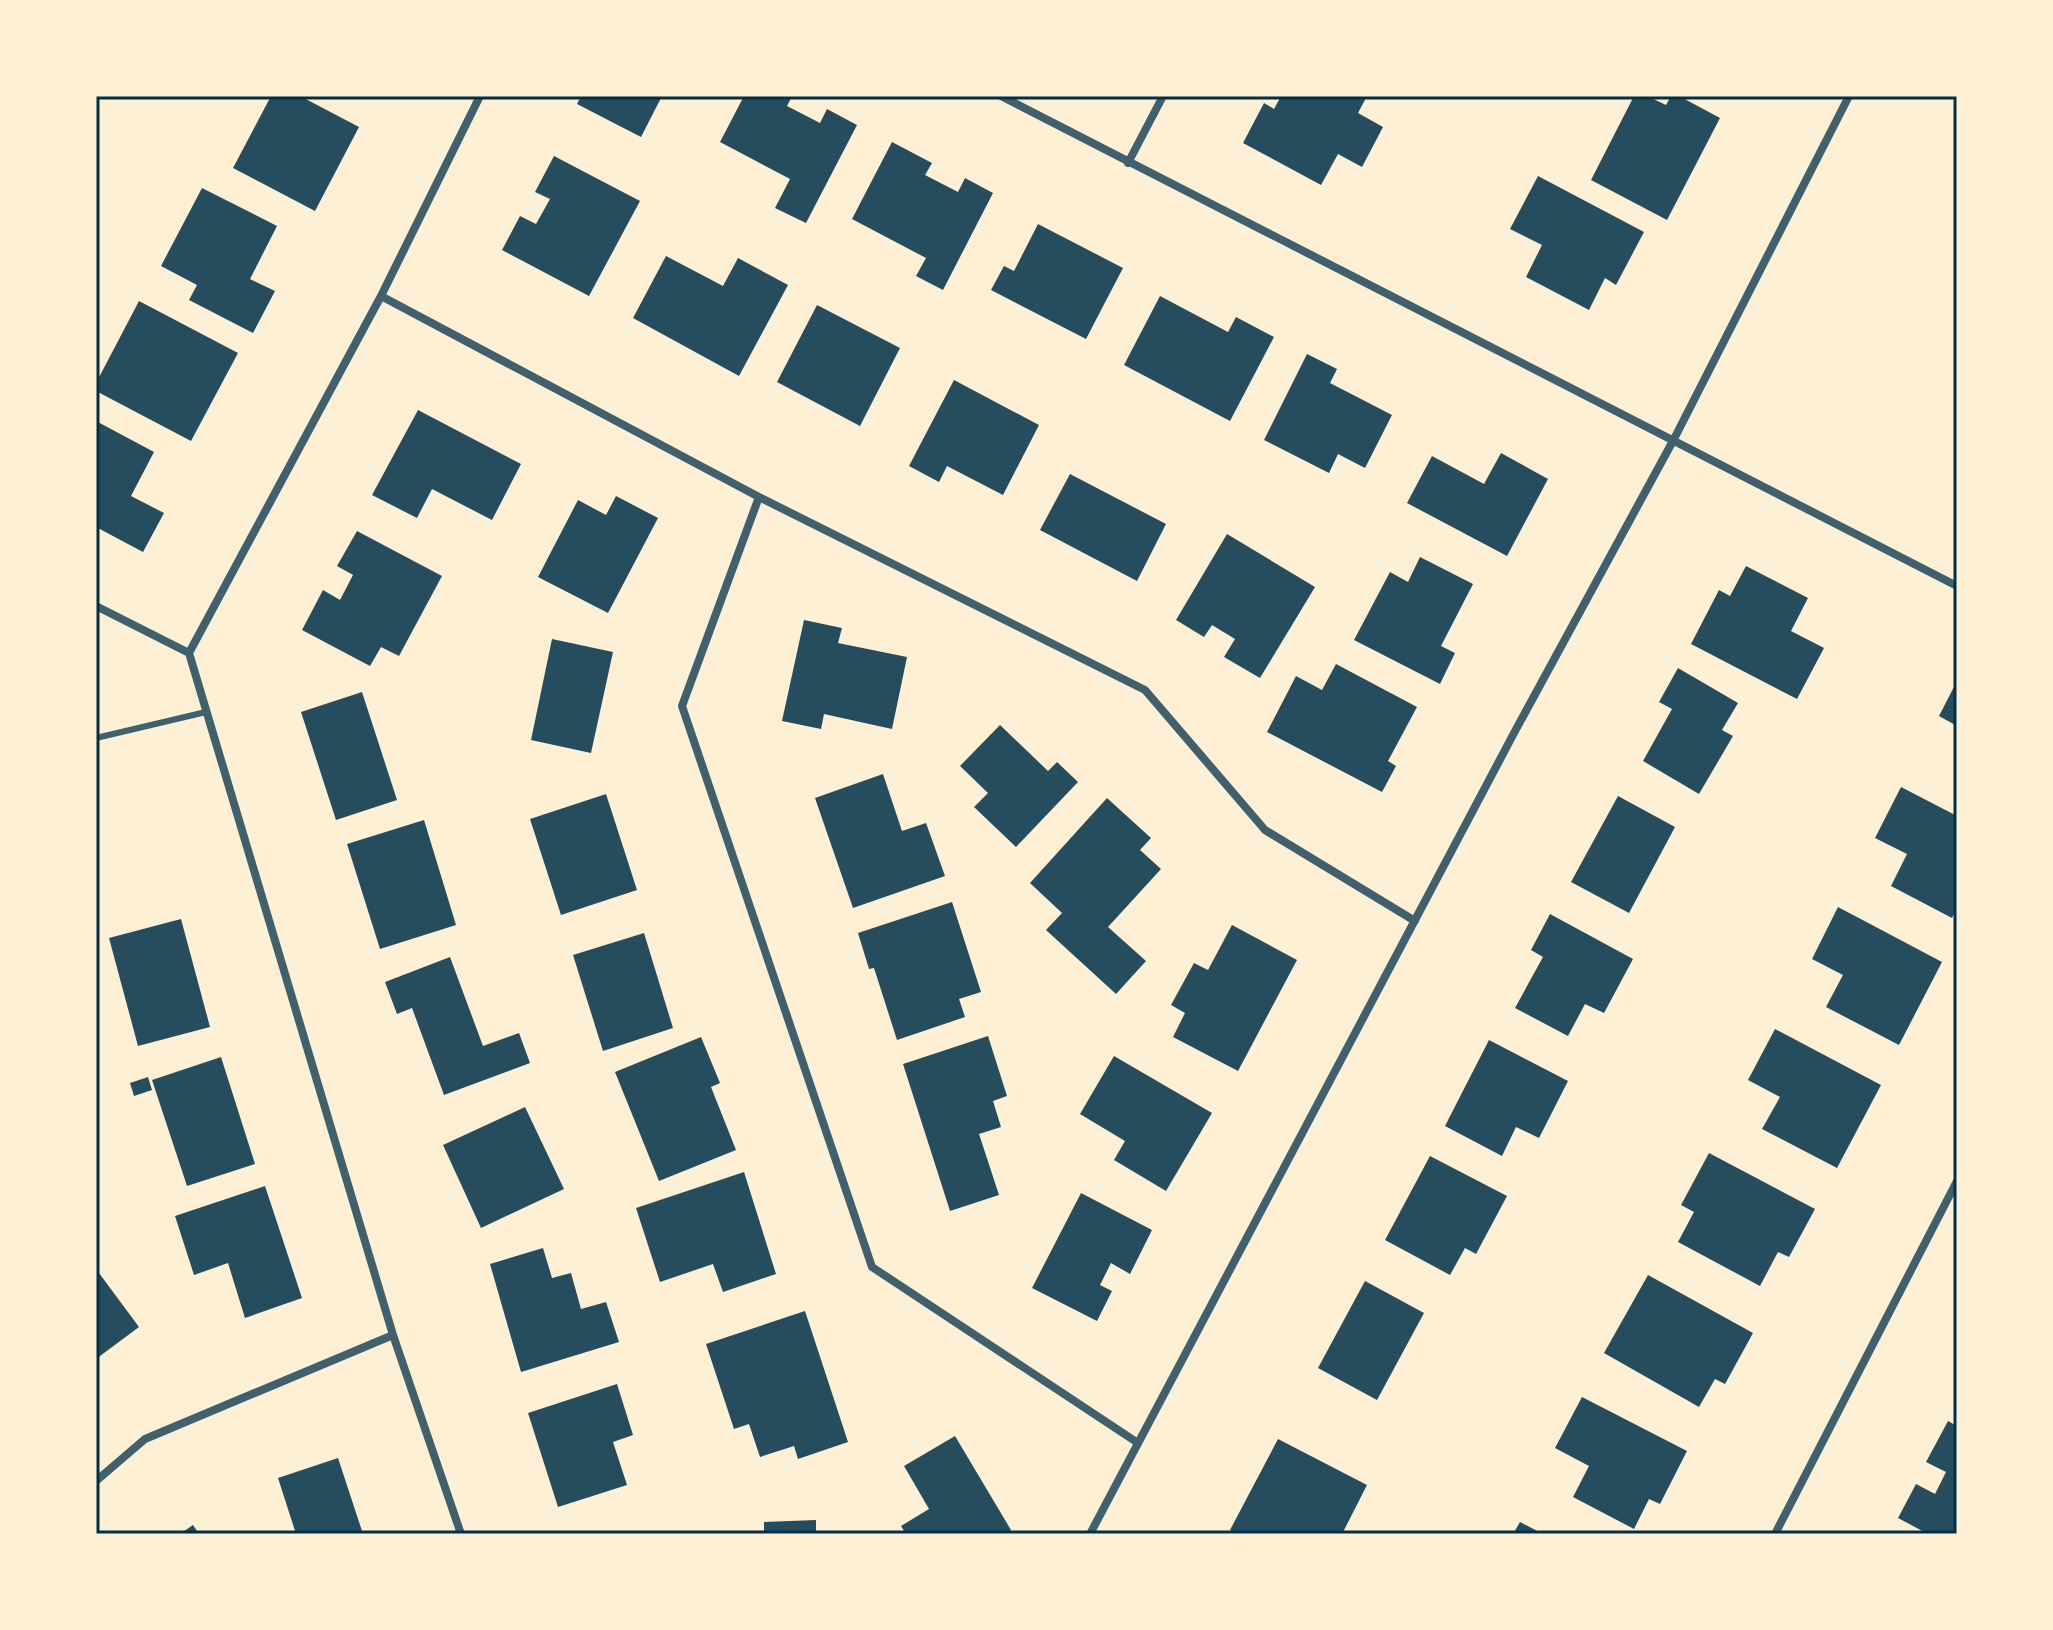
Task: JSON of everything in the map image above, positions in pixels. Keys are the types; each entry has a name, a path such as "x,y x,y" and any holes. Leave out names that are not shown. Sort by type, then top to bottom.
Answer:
{"street":[{"path":"461,1534 393,1335 189,653 381,296 480,96"},
{"path":"1001,96 1957,586"},
{"path":"1128,163 1163,96"},
{"path":"1090,1534 1674,439 1849,96"},
{"path":"381,296 759,497 1145,690 1265,830 1415,921"},
{"path":"759,497 682,706 872,1267 1138,1443"},
{"path":"96,606 189,653"},
{"path":"1775,1534 1957,1181"},
{"path":"96,1481 145,1439 393,1335"}],"lane":[{"path":"96,738 206,712"}],"building":[{"path":"271,96 300,96 359,127 315,211 233,168"},
{"path":"581,96 662,96 641,137 577,104"},
{"path":"744,96 792,96 787,106 820,123 827,109 857,125 806,223 775,208 790,179 720,142"},
{"path":"1281,96 1367,96 1358,113 1383,127 1362,167 1338,154 1321,185 1243,143 1264,103 1274,109"},
{"path":"1634,96 1647,96 1666,105 1671,96 1679,96 1720,118 1667,220 1591,180"},
{"path":"892,142 932,163 925,175 958,192 965,178 993,193 943,290 916,276 926,258 852,219"},
{"path":"554,156 640,201 589,296 502,250 520,216 536,224 550,199 535,192"},
{"path":"1538,176 1644,232 1616,285 1605,278 1589,310 1526,277 1542,245 1510,229"},
{"path":"202,188 277,226 250,279 275,291 253,333 189,300 197,285 161,266"},
{"path":"1038,224 1123,268 1086,339 991,290 1004,266 1014,271"},
{"path":"666,256 723,286 738,258 788,285 739,376 633,318"},
{"path":"1160,296 1228,332 1236,317 1274,337 1230,421 1124,365"},
{"path":"139,301 238,353 191,441 96,391 96,383"},
{"path":"817,305 900,348 860,426 777,382"},
{"path":"1307,354 1337,369 1330,383 1392,415 1365,468 1338,454 1329,473 1264,440"},
{"path":"954,380 1039,425 1003,495 947,466 939,482 909,466"},
{"path":"418,410 521,464 492,520 432,489 417,518 372,495"},
{"path":"96,421 154,452 131,496 164,513 143,552 96,527"},
{"path":"1501,453 1548,479 1507,556 1407,503 1432,456 1484,484"},
{"path":"1070,474 1166,524 1137,581 1040,530"},
{"path":"616,496 658,518 608,613 538,577 578,500 606,515"},
{"path":"357,531 442,576 399,656 381,647 370,666 302,630 323,590 340,600 353,575 337,566"},
{"path":"1227,534 1315,587 1260,678 1224,657 1235,639 1212,625 1204,637 1176,620"},
{"path":"1420,557 1473,584 1441,646 1455,653 1440,684 1354,640 1390,572 1408,582"},
{"path":"1746,566 1808,598 1791,631 1824,648 1797,699 1691,644 1719,590 1730,596"},
{"path":"804,620 842,628 838,643 907,657 892,729 824,714 821,729 782,721"},
{"path":"552,639 613,652 591,753 531,740"},
{"path":"1336,664 1417,707 1388,761 1396,766 1382,792 1267,732 1296,676 1322,690"},
{"path":"1678,668 1738,703 1722,730 1733,736 1699,794 1643,761 1672,709 1659,702"},
{"path":"1957,681 1957,726 1939,716"},
{"path":"362,692 397,800 336,820 301,712"},
{"path":"1000,725 1048,771 1057,762 1078,782 1016,847 974,807 988,793 960,766"},
{"path":"883,774 902,831 926,823 945,876 853,908 815,798"},
{"path":"1901,787 1957,816 1957,908 1952,918 1891,886 1907,854 1875,838"},
{"path":"606,794 637,890 561,915 530,819"},
{"path":"1618,796 1675,827 1629,913 1571,882"},
{"path":"1107,798 1151,838 1140,850 1161,869 1108,927 1146,961 1116,994 1046,930 1062,913 1030,883"},
{"path":"424,820 456,925 380,949 347,844"},
{"path":"952,902 981,992 959,999 965,1017 897,1040 874,968 869,969 858,933"},
{"path":"1838,907 1942,962 1899,1045 1826,1007 1843,975 1812,959"},
{"path":"1550,914 1633,959 1604,1013 1585,1004 1568,1036 1515,1008 1543,957 1531,950"},
{"path":"181,919 210,1027 138,1046 109,938"},
{"path":"1232,925 1297,960 1238,1071 1173,1037 1185,1013 1171,1005 1194,963 1208,970"},
{"path":"644,933 673,1028 603,1051 573,955"},
{"path":"450,957 483,1046 519,1033 530,1063 444,1095 412,1008 397,1014 385,982"},
{"path":"1775,1029 1881,1085 1837,1168 1762,1129 1780,1097 1748,1080"},
{"path":"988,1036 1007,1096 993,1101 1001,1127 979,1134 999,1195 950,1211 903,1064"},
{"path":"701,1037 720,1083 711,1087 736,1150 659,1181 615,1072"},
{"path":"1489,1040 1568,1081 1539,1138 1516,1127 1502,1156 1445,1126"},
{"path":"1114,1056 1212,1113 1166,1191 1114,1160 1125,1141 1080,1114"},
{"path":"221,1057 255,1164 187,1186 152,1080"},
{"path":"148,1077 152,1090 134,1096 130,1083"},
{"path":"525,1107 564,1189 481,1228 443,1145"},
{"path":"1709,1153 1815,1209 1789,1257 1778,1252 1760,1286 1678,1242 1694,1212 1681,1205"},
{"path":"1430,1156 1507,1196 1476,1254 1465,1248 1450,1275 1385,1240"},
{"path":"744,1172 776,1274 723,1292 713,1264 660,1282 636,1208"},
{"path":"265,1186 302,1298 245,1318 228,1263 194,1275 175,1216"},
{"path":"1081,1193 1152,1230 1130,1274 1111,1263 1100,1285 1112,1291 1097,1321 1032,1288"},
{"path":"543,1248 552,1278 571,1273 581,1309 606,1302 619,1342 521,1372 490,1264"},
{"path":"99,1273 139,1327 96,1359 96,1275"},
{"path":"1648,1275 1753,1333 1725,1384 1715,1379 1699,1407 1604,1353"},
{"path":"1365,1281 1424,1313 1377,1400 1318,1368"},
{"path":"805,1311 848,1442 798,1459 794,1446 760,1457 749,1424 734,1429 706,1344"},
{"path":"617,1384 633,1435 613,1442 627,1485 558,1507 528,1413"},
{"path":"1582,1397 1687,1451 1660,1504 1649,1499 1634,1529 1573,1497 1589,1466 1555,1448"},
{"path":"1948,1421 1957,1426 1957,1534 1928,1534 1898,1518 1916,1484 1935,1494 1946,1472 1926,1462"},
{"path":"955,1436 1011,1530 1005,1534 906,1534 901,1526 929,1509 904,1466"},
{"path":"1278,1439 1367,1485 1342,1534 1238,1534 1230,1530"},
{"path":"338,1458 363,1534 296,1534 278,1478"},
{"path":"816,1520 816,1534 764,1534 764,1522"},
{"path":"1520,1522 1543,1534 1513,1534"},
{"path":"193,1525 199,1534 180,1534"}]}
